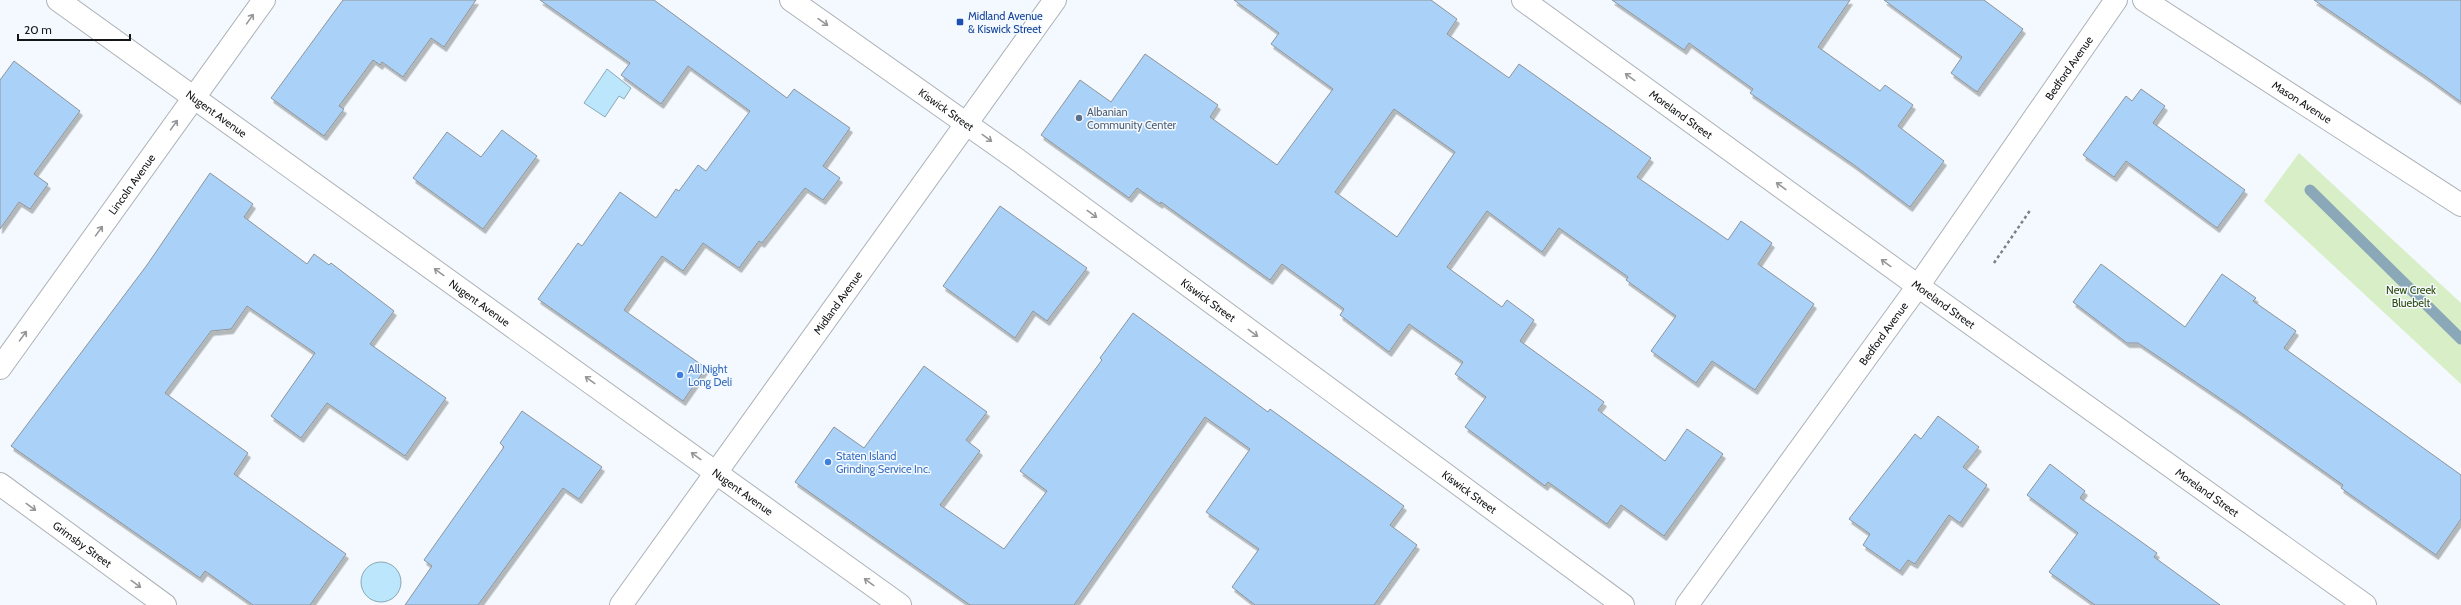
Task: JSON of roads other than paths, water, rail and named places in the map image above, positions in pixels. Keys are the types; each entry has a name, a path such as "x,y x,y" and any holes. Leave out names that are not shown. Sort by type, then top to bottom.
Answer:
{"street":[{"name":"Nugent Avenue","path":"58,0 717,471 900,605"},
{"name":"Lincoln Avenue","path":"0,368 264,0"},
{"name":"Kiswick Street","path":"791,0 967,123 1623,605"},
{"name":"Midland Avenue","path":"621,605 1055,0"},
{"name":"Moreland Street","path":"1523,0 1918,286 2365,605"},
{"name":"Bedford Avenue","path":"1687,605 1918,286 2116,0"},
{"name":"Mason Avenue","path":"2144,0 2461,205"},
{"name":"Grimsby Street","path":"0,484 165,605"}],"water":[{"path":"607,69 631,88 624,99 619,96 605,117 584,103"},
{"path":"385,562 392,565 398,571 401,582 400,590 392,599 385,602 377,602 370,599 362,590 361,578 364,571 373,563"}],"waterway":[{"path":"2310,190 2461,339"}],"place":[{"name":"Midland Avenue & Kiswick Street","path":"960,22"},
{"name":"Albanian Community Center","path":"1079,118"},
{"name":"All Night Long Deli","path":"680,375"},
{"name":"Staten Island Grinding Service Inc.","path":"828,462"}],"park label":[{"name":"New Creek Bluebelt","path":"2411,296"}]}
